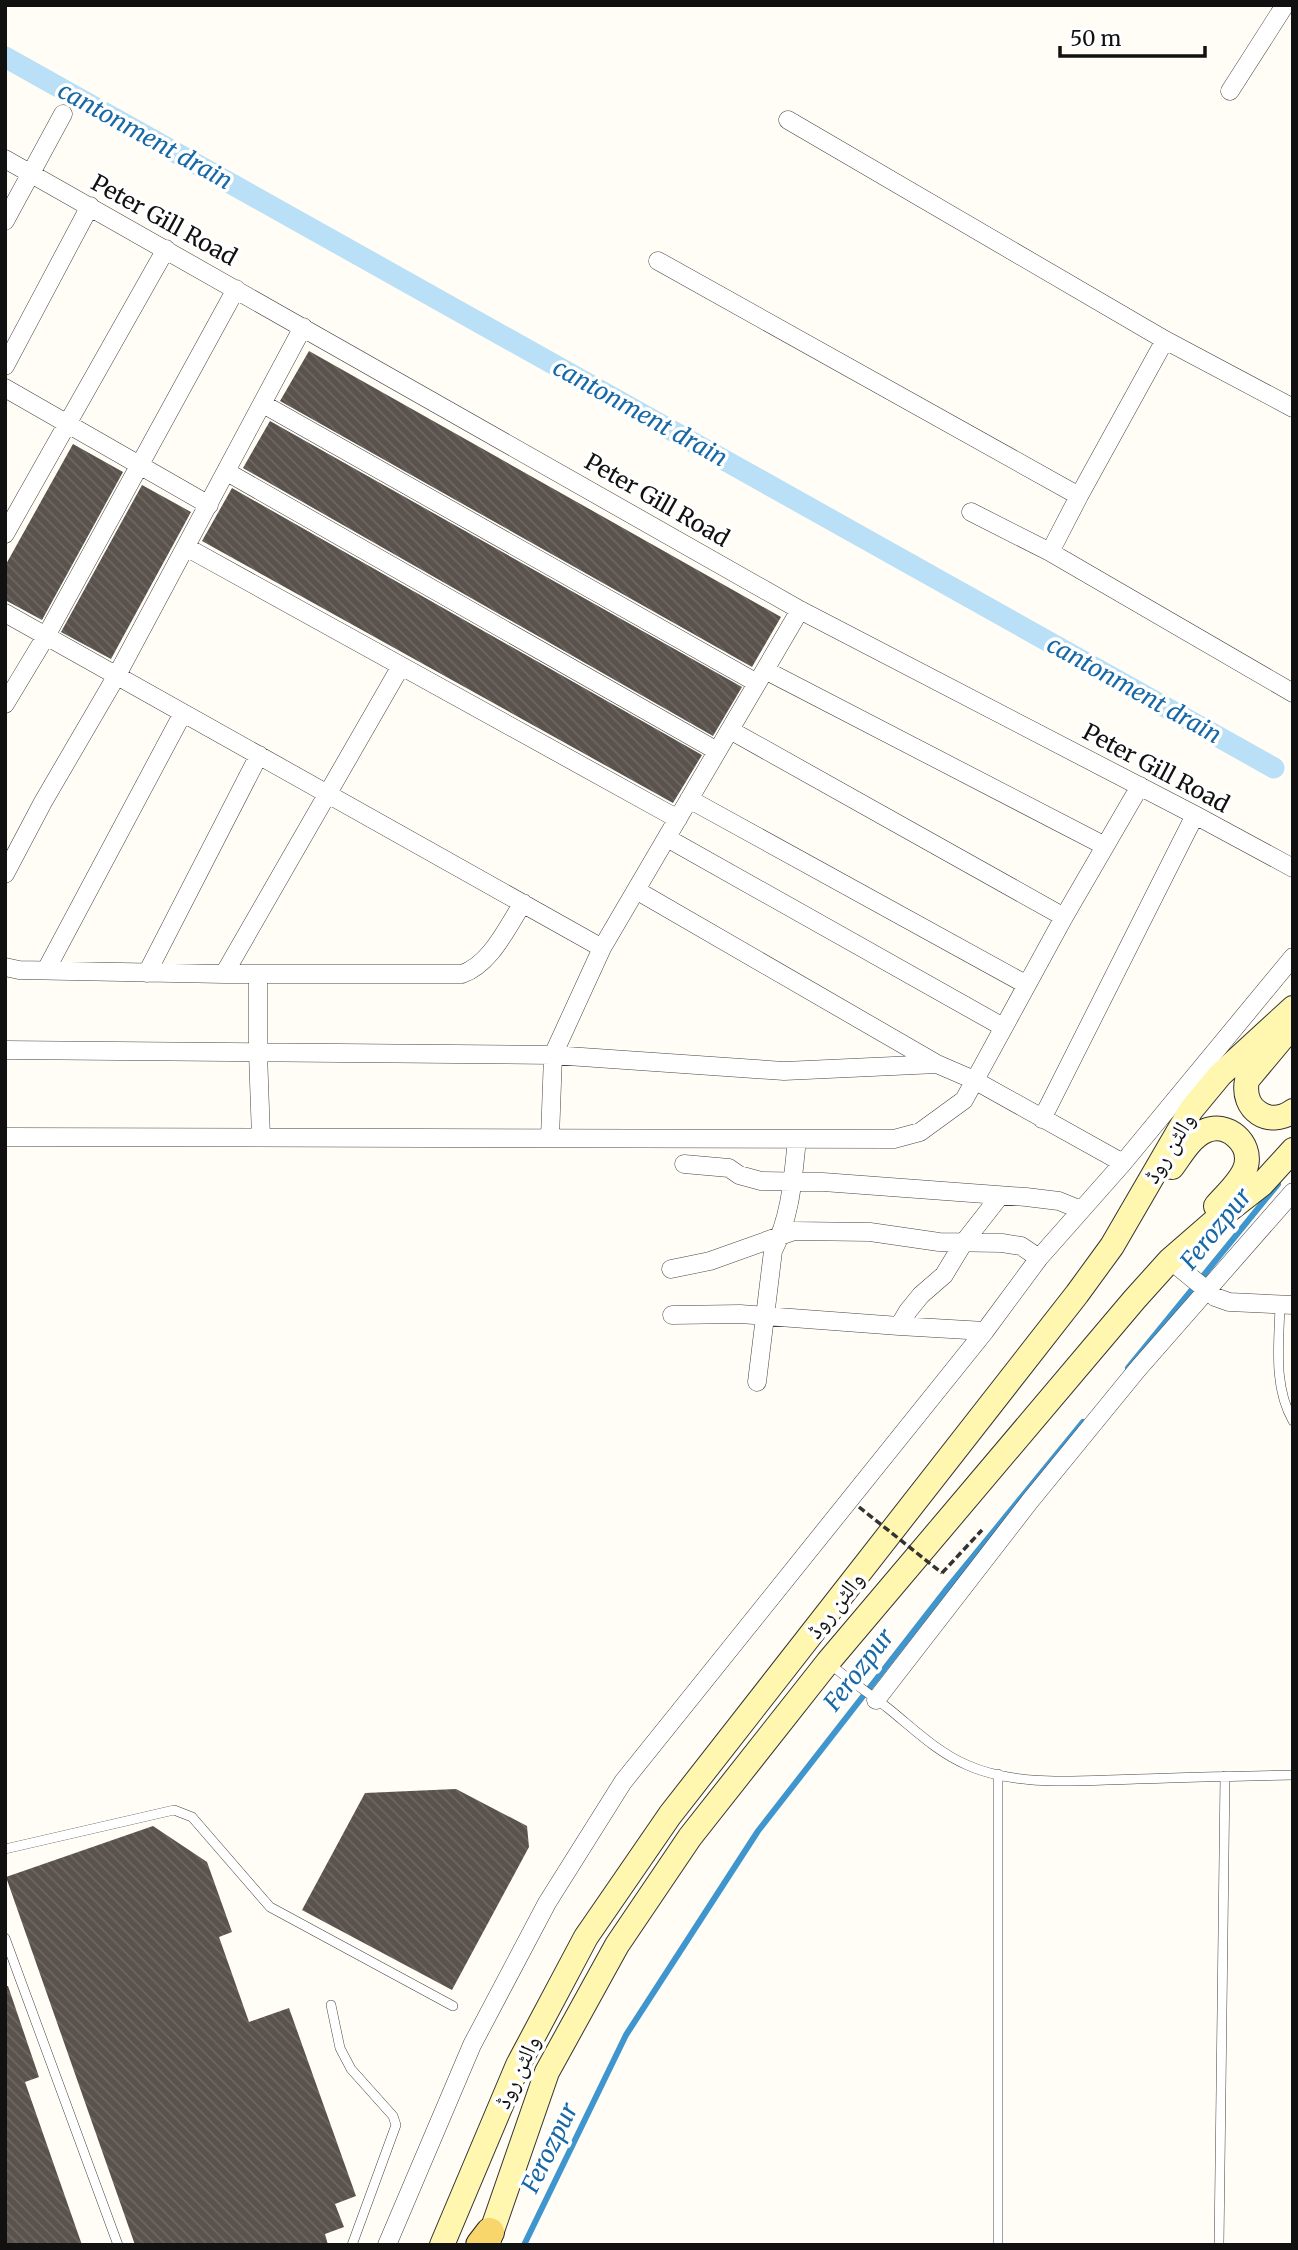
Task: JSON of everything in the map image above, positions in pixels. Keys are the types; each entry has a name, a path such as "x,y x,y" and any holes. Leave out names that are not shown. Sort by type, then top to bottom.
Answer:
{"main road":[{"name":"والٹن روڈ","path":"442,2245 518,2065 586,1937 670,1815 1068,1305 1111,1246 1191,1110 1220,1075 1293,1008"},
{"path":"1293,1026 1247,1080 1245,1089 1246,1098 1259,1113 1268,1117 1279,1117 1293,1111"},
{"path":"1111,1246 1193,1139 1206,1130 1229,1131 1238,1138 1245,1150 1245,1169 1170,1261"},
{"name":"والٹن روڈ","path":"486,2241 547,2072 617,1945 690,1837 828,1662 1125,1311 1170,1261 1262,1184 1293,1150"}],"street":[{"path":"1230,92 1285,5"},
{"path":"5,220 63,114"},
{"path":"788,120 1165,340 1293,408"},
{"name":"Peter Gill Road","path":"5,159 800,610 1140,786 1293,869"},
{"path":"5,366 90,206"},
{"path":"5,534 166,249"},
{"path":"659,261 1079,496"},
{"path":"5,704 46,636 236,289"},
{"path":"5,874 43,802 117,676 303,327"},
{"path":"1050,552 1165,340"},
{"path":"5,388 209,505"},
{"path":"263,404 761,677 1105,846"},
{"path":"227,472 717,751"},
{"path":"971,512 1050,552 1293,693"},
{"path":"186,547 678,819"},
{"path":"550,1138 553,1055 602,948 800,610"},
{"path":"5,613 602,948"},
{"path":"224,974 401,666"},
{"path":"46,970 183,713"},
{"path":"730,730 1064,917"},
{"path":"147,973 259,755"},
{"path":"5,1137 894,1139 920,1132 964,1100 1064,917 1140,786"},
{"path":"689,799 1027,985"},
{"path":"1042,1119 1195,816"},
{"path":"667,838 1003,1027"},
{"path":"636,890 937,1064 974,1080 1123,1163"},
{"path":"5,967 147,973 462,974 487,956 523,903"},
{"path":"387,2245 472,2045 547,1903 623,1782 985,1331 1039,1258 1123,1163 1293,957"},
{"path":"258,974 261,1138"},
{"path":"5,1050 553,1055 784,1072 937,1064"},
{"path":"757,1382 773,1251 781,1236 793,1181 797,1139"},
{"path":"684,1164 729,1168 739,1175 761,1181 793,1181 1059,1201 1081,1210"},
{"path":"882,1704 1030,1501 1137,1370 1293,1192"},
{"path":"899,1326 921,1295 944,1275 964,1242 1000,1196"},
{"path":"671,1269 710,1261 794,1231 870,1232 939,1242 1002,1242 1021,1246 1039,1258"},
{"path":"1170,1261 1215,1297 1229,1302 1286,1305"},
{"path":"672,1315 740,1314 985,1331"}],"lane":[{"path":"1286,1305 1280,1381 1284,1405 1293,1421"},
{"path":"828,1662 927,1742 969,1766 998,1774 1021,1779 1074,1780 1293,1776"},
{"path":"998,1774 998,2245"},
{"path":"1219,2245 1225,1776"},
{"path":"5,1849 174,1810 192,1817 270,1907 453,2006"},
{"path":"5,1938 118,2245"},
{"path":"331,2005 341,2048 351,2069 393,2116 396,2125 352,2245"}],"path":[{"path":"859,1507 942,1573 987,1525"}],"building":[{"path":"309,351 781,617 752,667 280,401"},
{"path":"270,421 742,687 713,736 243,468"},
{"path":"73,444 123,472 42,620 5,600 5,566"},
{"path":"142,485 191,512 111,659 61,632"},
{"path":"232,488 702,755 673,803 202,541"},
{"path":"456,1789 527,1826 529,1847 452,1990 302,1910 365,1793"},
{"path":"153,1826 207,1862 232,1932 219,1937 249,2022 289,2008 356,2196 335,2204 344,2227 325,2234 328,2245 135,2245 6,1877"},
{"path":"5,1986 8,1986 39,2077 25,2082 82,2245 5,2245"}],"waterway":[{"name":"cantonment drain","path":"5,57 1274,768"},
{"name":"Ferozpur","path":"1128,1368 1278,1184"},
{"name":"Ferozpur","path":"524,2245 626,2035 758,1831 945,1591 1083,1422"}]}
